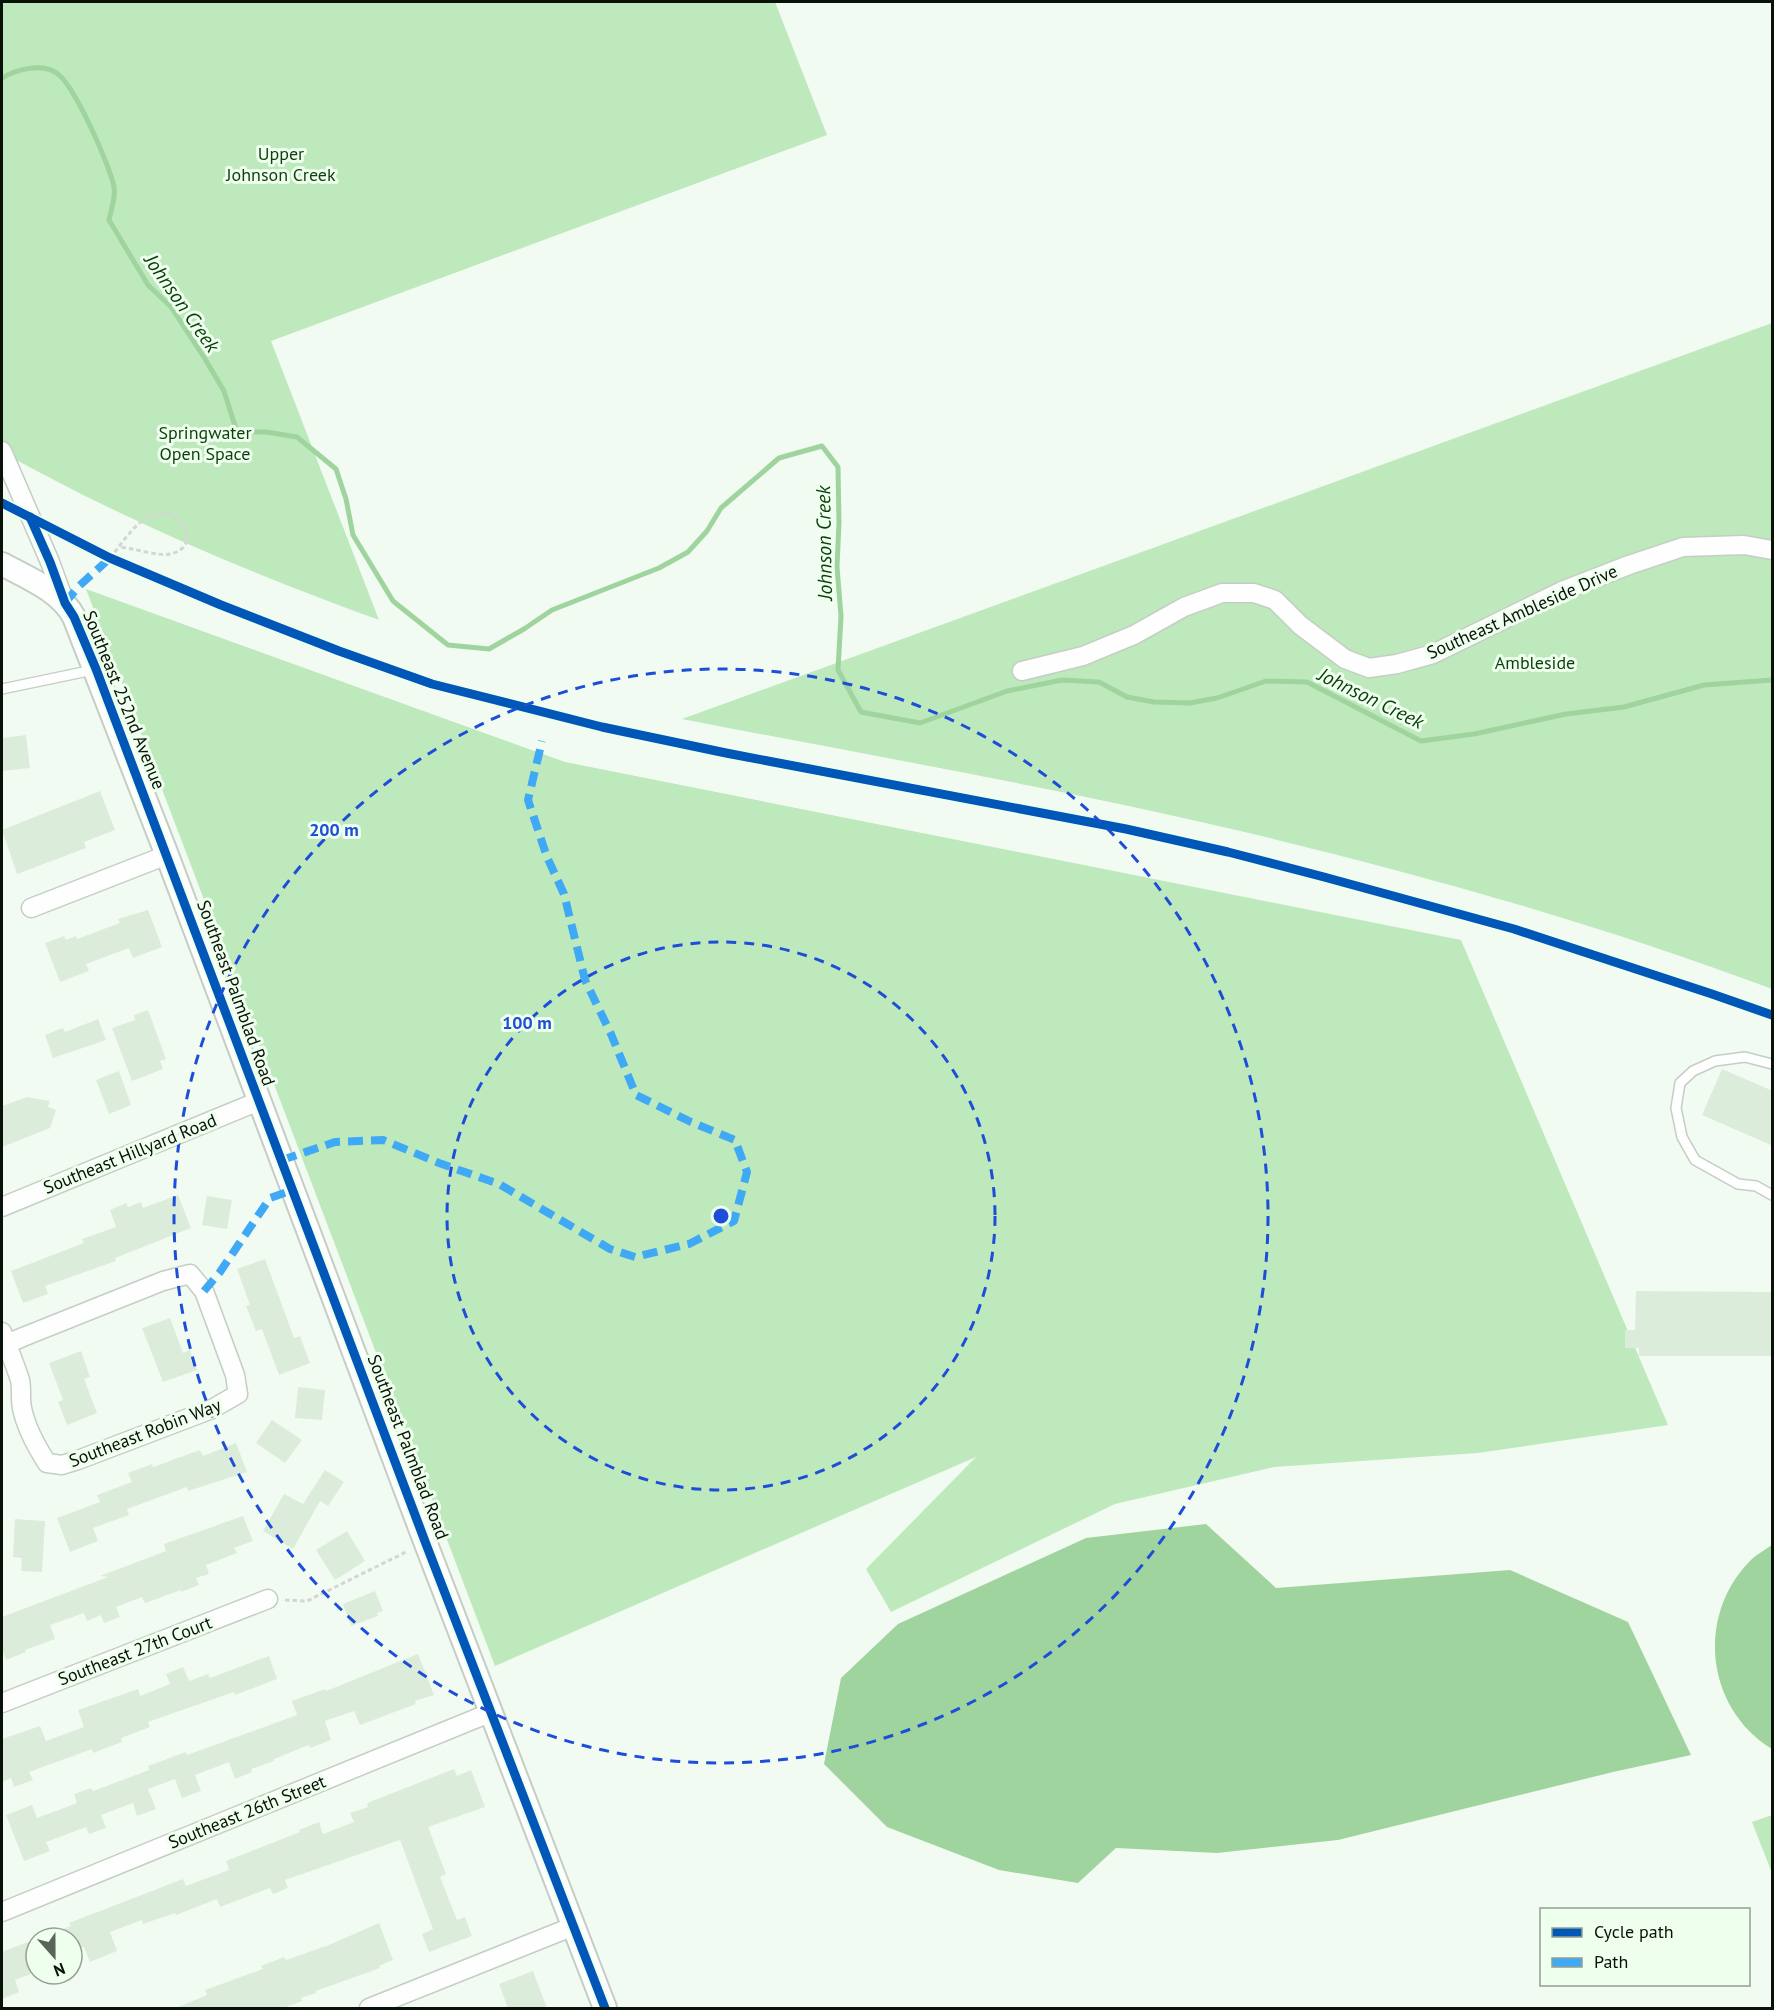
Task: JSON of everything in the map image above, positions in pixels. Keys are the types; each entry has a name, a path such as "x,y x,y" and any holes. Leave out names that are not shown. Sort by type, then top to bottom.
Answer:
{"street":[{"name":"Southeast 252nd Avenue","path":"2,451 50,562 65,603 74,617 96,669 183,897"},
{"name":"Southeast Ambleside Drive","path":"1022,671 1083,656 1134,635 1184,607 1222,593 1254,593 1275,600 1300,625 1345,659 1370,668 1397,664 1433,654 1562,591 1683,547 1744,545 1773,550"},
{"path":"2,564 35,582 65,603"},
{"path":"31,908 167,855"},
{"name":"Southeast Palmblad Road","path":"183,897 426,1544 605,2008"},
{"name":"Southeast Hillyard Road","path":"2,1207 259,1101"},
{"name":"Southeast Robin Way","path":"190,1274 204,1291 235,1375 238,1394 212,1409 78,1460 62,1465 47,1463 33,1442 21,1407 21,1382 3,1340 163,1281 190,1274"},
{"name":"Southeast 27th Court","path":"2,1703 268,1599"},
{"name":"Southeast 26th Street","path":"2,1910 492,1712"},
{"path":"369,2008 574,1926"}],"lane":[{"path":"2,689 96,669"},
{"path":"1773,1064 1745,1058 1715,1061 1693,1071 1680,1083 1676,1108 1682,1137 1695,1160 1738,1184 1756,1186 1773,1195"}],"path":[{"path":"110,558 135,527 153,514 174,515 184,523 188,531 185,546 170,555 119,547"},
{"path":"268,1599 307,1601 406,1551 426,1544"}],"green space":[{"name":"Upper Johnson Creek","path":"2,2 775,2 827,135 271,341 379,620 187,544 93,500 2,452"},
{"name":"Ambleside","path":"1772,323 1772,989 1574,921 1507,901 1236,830 960,772 682,719"},
{"path":"86,589 565,762 1461,940 1668,1425 1478,1453 1274,1467 1115,1504 891,1612 866,1569 976,1457 495,1666"},
{"path":"1772,1815 1772,1873 1752,1822"}],"shaded area":[{"path":"1206,1524 1276,1588 1510,1570 1628,1622 1691,1755 1338,1840 1217,1853 1116,1848 1078,1883 999,1870 887,1827 824,1764 841,1678 898,1624 1086,1538"},
{"path":"1772,1545 1772,1749 1750,1731 1733,1710 1721,1685 1716,1659 1716,1632 1722,1605 1734,1580 1753,1558"}],"building":[{"path":"26,735 30,768 2,771 2,738"},
{"path":"100,791 115,830 84,842 86,848 17,874 2,830"},
{"path":"148,910 162,947 133,958 129,948 86,964 89,971 60,982 45,943 64,936 66,940 76,936 77,939 120,923 118,919"},
{"path":"148,1010 166,1059 160,1061 163,1069 132,1081 112,1028 135,1020 134,1015"},
{"path":"98,1019 106,1040 53,1058 45,1035 63,1028 65,1032"},
{"path":"1722,1069 1773,1091 1773,1146 1702,1115"},
{"path":"119,1071 131,1105 109,1114 96,1080"},
{"path":"27,1097 50,1101 48,1107 56,1110 50,1128 2,1147 2,1106"},
{"path":"178,1195 191,1228 115,1258 116,1261 45,1286 48,1294 23,1303 11,1271 84,1243 82,1239 116,1227 110,1210 126,1203 128,1207 141,1202 143,1208"},
{"path":"207,1196 232,1200 227,1229 202,1225"},
{"path":"265,1259 294,1338 300,1336 310,1363 279,1375 262,1329 256,1331 246,1306 250,1305 237,1269"},
{"path":"1636,1291 1773,1292 1773,1356 1639,1356 1639,1348 1625,1348 1625,1330 1635,1330"},
{"path":"170,1318 183,1353 190,1350 197,1370 163,1382 142,1328"},
{"path":"81,1351 90,1377 84,1379 97,1413 67,1425 58,1402 63,1400 49,1363"},
{"path":"298,1387 325,1390 322,1420 295,1418"},
{"path":"272,1420 302,1440 285,1463 256,1443"},
{"path":"236,1443 247,1472 188,1491 187,1487 127,1509 129,1515 93,1528 98,1541 70,1552 57,1518 100,1502 97,1495 132,1482 128,1473 152,1464 153,1467 200,1450 203,1456"},
{"path":"325,1470 344,1482 328,1506 320,1501 293,1549 263,1531 284,1494 303,1504"},
{"path":"243,1516 253,1541 234,1548 237,1553 206,1565 209,1574 196,1578 199,1585 145,1603 142,1597 116,1607 120,1617 104,1623 101,1615 87,1621 84,1613 50,1625 55,1639 6,1660 2,1648 2,1617 108,1577 100,1576 166,1551 164,1544"},
{"path":"15,1519 45,1521 42,1572 21,1571 22,1558 13,1557"},
{"path":"347,1531 365,1561 335,1580 316,1550"},
{"path":"375,1591 383,1611 377,1613 378,1616 351,1626 343,1604"},
{"path":"418,1654 434,1695 360,1725 354,1711 325,1721 331,1740 310,1748 309,1745 274,1759 235,1779 229,1762 195,1775 201,1791 182,1798 175,1779 148,1789 156,1809 137,1816 133,1803 101,1815 106,1828 89,1834 86,1827 46,1842 50,1851 24,1861 6,1815 32,1805 37,1818 77,1803 74,1794 91,1788 93,1791 149,1770 148,1766 186,1752 187,1755 297,1715 292,1701 325,1689 326,1691"},
{"path":"269,1656 277,1679 235,1695 234,1692 148,1722 150,1727 121,1738 122,1742 93,1753 92,1749 29,1772 33,1780 14,1787 11,1778 2,1782 2,1739 40,1726 46,1741 84,1727 78,1710 138,1689 140,1696 170,1684 166,1674 183,1667 189,1681 208,1674 210,1678"},
{"path":"454,1769 457,1776 471,1770 485,1807 428,1827 446,1874 440,1877 457,1920 465,1917 472,1936 429,1952 422,1934 433,1929 400,1840 285,1880 288,1888 273,1894 270,1888 220,1907 217,1899 176,1915 175,1913 143,1924 142,1920 110,1932 117,1951 90,1962 84,1947 84,1926 71,1926 69,1923 183,1879 186,1886 229,1870 226,1861 300,1832 299,1830 319,1822 323,1834 354,1822 350,1813 368,1807 367,1803"},
{"path":"379,1923 393,1960 379,1966 380,1968 316,1991 316,1993 301,1998 302,2001 283,2008 176,2008 207,1995 205,1990 263,1969 261,1966 284,1957 286,1960 329,1945"},
{"path":"24,1944 24,1977 15,1980 19,1992 2,1999 2,1949 4,1951"},
{"path":"533,1971 547,2008 508,2008 499,1984"}],"waterway":[{"name":"Johnson Creek","path":"2,78 21,70 42,68 55,72 63,79 90,125 111,176 114,195 109,220 148,285 171,307 205,359 224,391 237,432 266,432 297,437 336,469 346,499 353,535 393,601 448,645 489,649 552,610 659,568 688,552 707,531 721,508 779,458 822,446 838,467 837,567 841,616 838,670 861,712 920,723 1007,691 1062,680 1099,682 1127,697 1154,702 1190,703 1217,698 1266,681 1307,682 1421,741 1474,734 1566,714 1624,707 1704,685 1772,680"}],"marked path":[{"path":"65,603 78,587 110,558"},
{"path":"282,1160 335,1142 383,1140 499,1184 610,1249 635,1257 689,1244 734,1221 747,1172 735,1140 691,1122 636,1095 611,1034 585,980 564,894 547,857 528,800 542,741"},
{"path":"204,1291 220,1272 270,1198 293,1190"}],"cycle path":[{"path":"2,503 110,558 221,605 432,684 602,727 726,753 1126,829 1228,852 1514,929 1772,1015"},
{"path":"30,517 65,603 74,617 96,669 426,1544 605,2008"}],"park label":[{"name":"Springwater Open Space","path":"205,443"}]}
